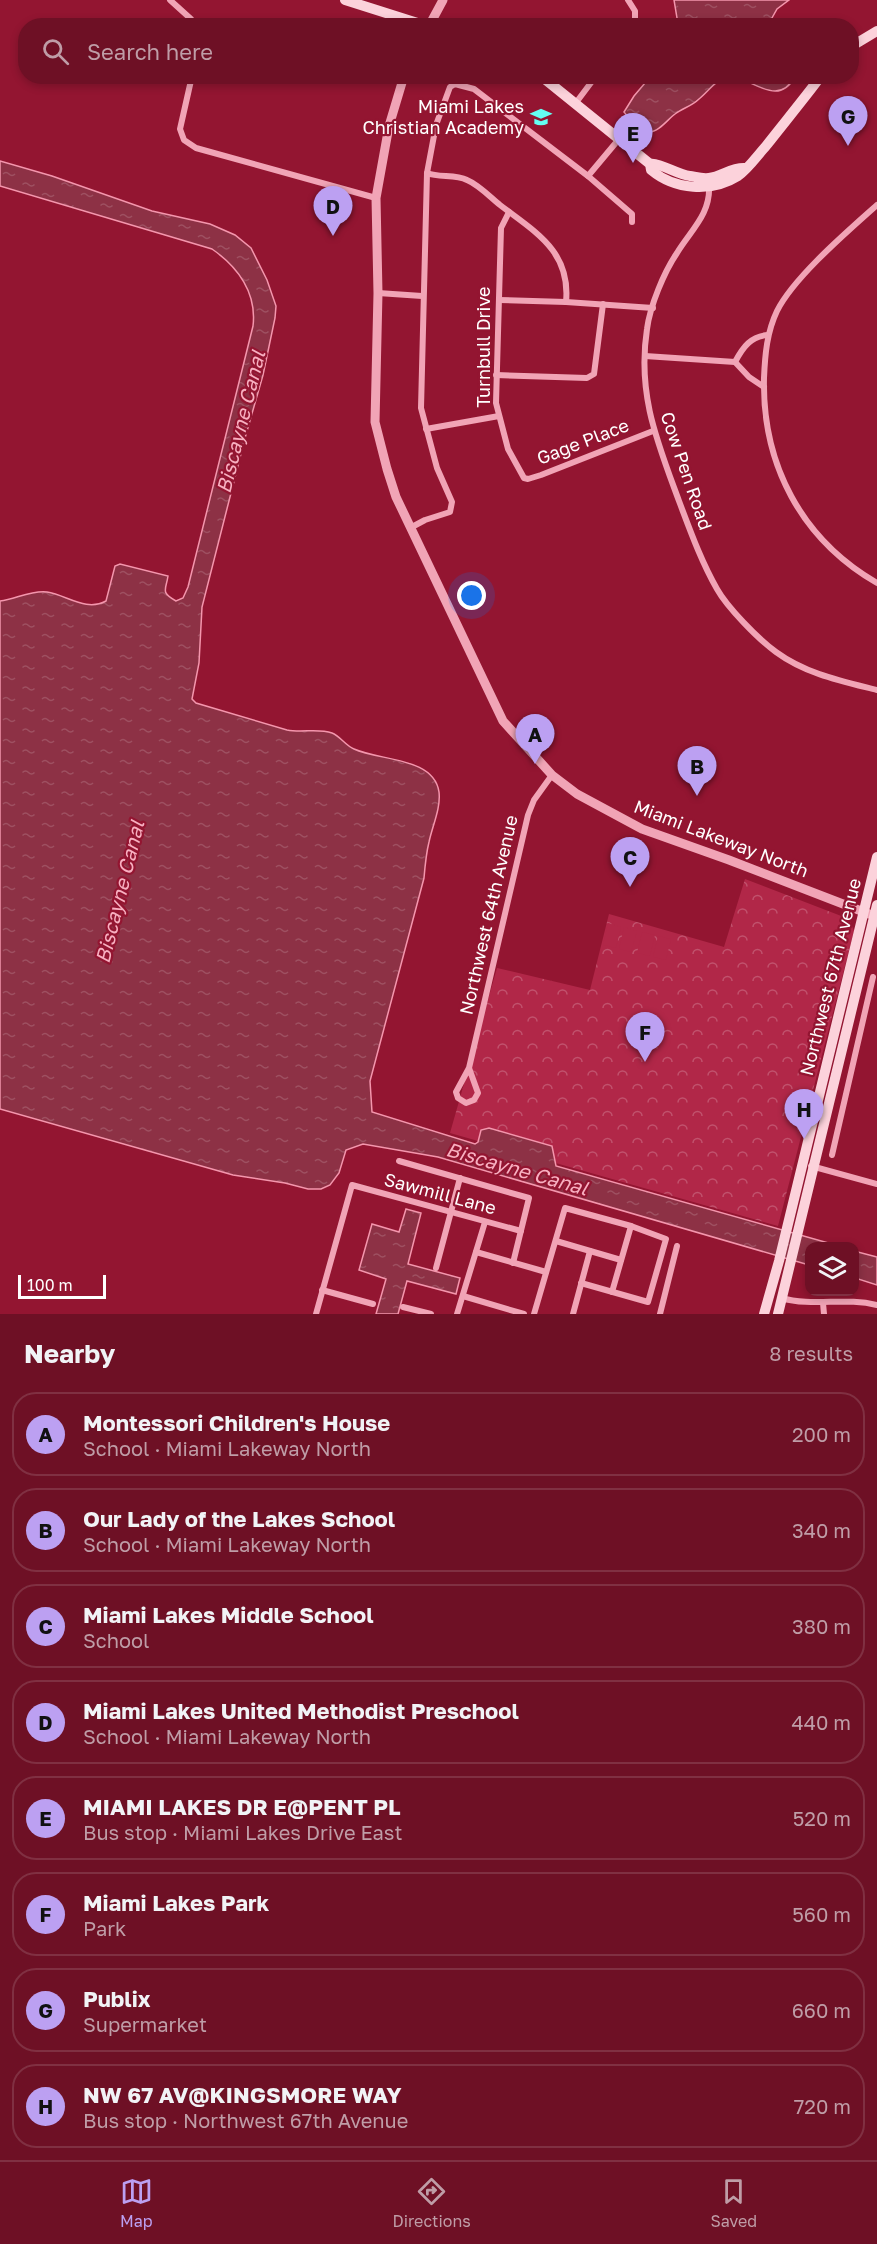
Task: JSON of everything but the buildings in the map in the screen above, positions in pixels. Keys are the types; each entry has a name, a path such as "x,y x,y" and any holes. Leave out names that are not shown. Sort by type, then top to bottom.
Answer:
{"main road":[{"path":"345,0 402,18"},
{"path":"859,42 877,31"},
{"path":"550,84 650,164 651,170 672,183 686,187 709,182 738,168 745,168 815,84"},
{"name":"Northwest 67th Avenue","path":"798,1204 814,1167 845,1042 873,913 877,857"},
{"name":"Northwest 67th Avenue","path":"778,1314 784,1263 798,1204 802,1164 833,1039 873,913"},
{"path":"833,1039 845,1042"},
{"name":"Northwest 67th Avenue","path":"764,1314 774,1278 784,1263"},
{"path":"764,1314 776,1300 781,1298 778,1295 774,1278"}],"street":[{"path":"170,0 190,18"},
{"path":"433,18 443,0"},
{"path":"628,0 635,12 635,18"},
{"path":"190,84 180,129 184,140 196,148 376,198"},
{"name":"Miami Lakeway North","path":"402,84 389,126 376,198 378,293 375,422 387,469 410,528 503,721 552,775 595,805 642,829 873,913"},
{"path":"410,528 425,520 450,512 452,508 452,502 437,468 421,408 422,296 427,173 436,125 450,87 455,84 474,89 588,176 632,214 633,222"},
{"path":"574,104 590,84"},
{"path":"588,176 619,140"},
{"path":"427,173 433,176 466,179 545,239 561,265 568,284 566,302"},
{"name":"Cow Pen Road","path":"709,182 706,210 697,227 677,253 652,308 647,328 644,382 653,431 694,542 717,590 751,630 776,652 809,672 877,690"},
{"path":"877,205 802,277 780,305 768,335 764,387 765,419 773,454 798,508 828,547 853,568 877,583"},
{"name":"Turnbull Drive","path":"509,212 501,228 496,403 508,449 524,478"},
{"path":"378,293 422,296"},
{"path":"499,300 652,308"},
{"path":"496,375 587,378 594,374 603,304"},
{"path":"735,362 742,350 758,336 768,335"},
{"path":"645,356 735,362 749,377 764,387"},
{"path":"426,429 499,416"},
{"name":"Gage Place","path":"524,478 541,475 653,431"},
{"name":"Northwest 64th Avenue","path":"469,1068 478,1093 474,1100 466,1102 458,1098 456,1092 469,1068 528,815 534,800 552,775"},
{"path":"832,1155 873,977"},
{"path":"399,1161 530,1198 513,1263"},
{"path":"802,1164 877,1184"},
{"path":"436,1268 453,1212 460,1178"},
{"name":"Sawmill Lane","path":"322,1290 352,1185 521,1231"},
{"path":"534,1314 566,1208 631,1226 666,1239 648,1302 581,1283"},
{"path":"457,1314 485,1222"},
{"path":"612,1292 631,1226"},
{"path":"556,1241 621,1260"},
{"path":"660,1314 677,1246"},
{"path":"573,1314 590,1251"},
{"path":"476,1252 546,1272"},
{"path":"316,1314 322,1290 373,1304"},
{"path":"463,1296 524,1314"},
{"path":"781,1298 800,1303 849,1300 877,1305"},
{"path":"824,1303 824,1314"},
{"path":"403,1307 431,1314"}],"green space":[{"path":"745,879 849,919 854,931 778,1226 450,1133 497,968 590,990 609,914 724,947"},
{"path":"608,923 621,927 616,948 603,945"},
{"path":"624,927 637,931 631,952 619,949"},
{"path":"642,932 655,935 650,956 637,953"},
{"path":"658,936 671,939 666,960 653,957"}],"water":[{"path":"674,0 789,0 777,9 772,18 677,18"},
{"path":"644,84 715,84 660,128 649,132 639,128 624,112"},
{"path":"753,84 790,84 782,90 767,90"},
{"name":"Biscayne Canal","path":"0,161 52,176 152,211 210,224 235,235 251,248 267,280 276,306 275,318 263,375 202,607 199,663 192,699 196,703 287,730 332,733 354,749 417,766 435,781 439,792 438,811 428,846 424,878 370,1081 372,1112 475,1144 478,1142 481,1130 489,1128 552,1146 556,1166 825,1242 805,1242 805,1264 438,1157 363,1144 346,1150 339,1173 330,1185 321,1189 308,1189 233,1175 0,1109 0,601 29,593 47,592 84,604 99,604 106,601 115,566 120,564 168,576 166,593 176,601 183,598 188,587 253,326 253,314 249,292 244,282 230,264 212,249 0,186"},
{"path":"406,1209 421,1213 408,1264 460,1278 456,1294 407,1281 398,1314 376,1314 386,1279 359,1270 372,1224 399,1232"},
{"path":"859,1252 877,1257 877,1285 859,1279"}],"place":[{"name":"Miami Lakes Christian Academy","path":"541,117"},
{"name":"Publix","path":"848,146"},
{"name":"MIAMI LAKES DR E@PENT PL","path":"633,163"},
{"name":"Miami Lakes United Methodist Preschool","path":"333,236"},
{"name":"Montessori Children's House","path":"535,764"},
{"name":"Our Lady of the Lakes School","path":"697,796"},
{"name":"Miami Lakes Middle School","path":"630,887"},
{"name":"Miami Lakes Park","path":"645,1062"},
{"name":"NW 67 AV@KINGSMORE WAY","path":"804,1139"}]}
